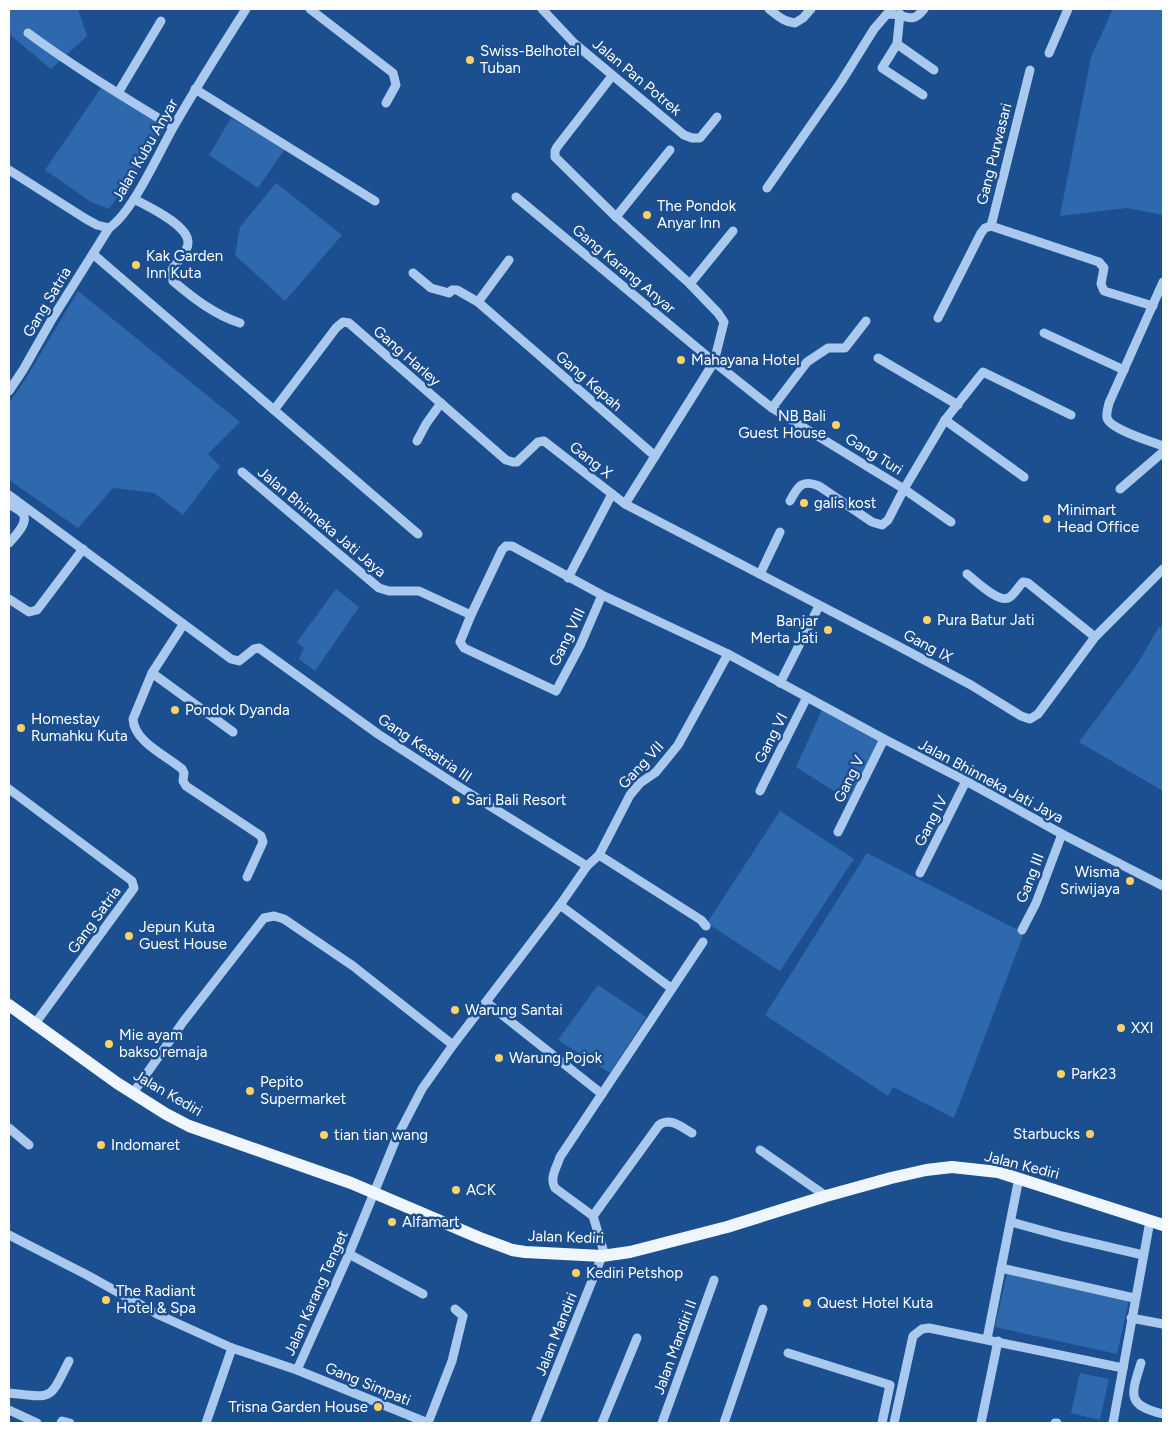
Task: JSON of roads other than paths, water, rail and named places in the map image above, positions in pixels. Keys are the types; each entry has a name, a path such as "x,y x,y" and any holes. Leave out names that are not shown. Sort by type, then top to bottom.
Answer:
{"main road":[{"name":"Jalan Kediri","path":"9,1005 34,1025 133,1093 189,1126 326,1173 512,1250 552,1255 604,1256 648,1248 727,1227 826,1196 926,1170 952,1168 984,1170 1019,1178 1163,1225"}],"street":[{"name":"Jalan Kubu Anyar","path":"110,228 122,217 134,199 195,89 246,9"},
{"path":"310,9 392,73 396,85 386,103"},
{"name":"Jalan Pan Potrek","path":"542,9 561,30 612,76 684,135 700,138 717,117"},
{"path":"769,9 788,22 795,23 803,18 811,9"},
{"path":"767,188 841,82 877,25 888,14 900,14 914,18 924,9"},
{"path":"1049,53 1068,9"},
{"path":"900,14 897,44 885,62 883,70 923,95"},
{"path":"118,93 161,21"},
{"path":"28,33 67,61 173,127"},
{"path":"897,44 934,70"},
{"name":"Gang Purwasari","path":"1030,70 991,226 1099,262 1104,268 1101,284 1104,291 1153,306"},
{"path":"612,76 557,146 554,155 616,216 690,284 718,313 724,322 714,362 625,504"},
{"path":"195,89 375,201"},
{"path":"616,216 670,150"},
{"path":"9,170 86,219 97,225 110,228"},
{"name":"Gang Karang Anyar","path":"516,197 714,362"},
{"path":"134,199 178,225 186,235 188,243 185,251 172,270 174,281 195,299 226,318 240,323"},
{"path":"938,318 982,233 985,228 991,226"},
{"name":"Gang Satria","path":"9,390 110,228"},
{"path":"690,284 733,231"},
{"path":"93,254 418,534"},
{"path":"478,302 509,260"},
{"name":"Gang Kepah","path":"413,273 431,288 449,293 452,290 457,290 478,302 655,456"},
{"path":"1163,282 1109,403 1107,418 1109,423 1119,429 1163,446"},
{"path":"772,408 807,362 828,348 845,348 866,321"},
{"name":"Gang Harley","path":"274,410 336,328 343,322 353,326 507,460 514,462 520,460 538,442"},
{"path":"1044,333 1124,370"},
{"path":"878,358 958,405"},
{"name":"Gang Turi","path":"714,362 772,408 904,489 945,420 983,372 1071,415"},
{"path":"417,441 441,403"},
{"path":"945,420 1024,477"},
{"name":"Gang X","path":"538,442 548,443 625,504 760,574"},
{"path":"1120,489 1163,452"},
{"name":"Jalan Bhinneka Jati Jaya","path":"242,472 379,588 389,591 420,591 471,615 502,550 506,546 512,546 568,578 728,654 1062,834 1163,886"},
{"path":"790,501 798,488 803,484 810,483 819,486 872,522 882,525 888,520 904,489 951,522"},
{"path":"568,578 612,494"},
{"path":"9,495 83,549 37,610 29,612 9,599"},
{"path":"9,504 23,514 24,520 23,525 9,543"},
{"path":"760,574 780,532"},
{"name":"Gang Kesatria III","path":"83,549 183,624 236,660 242,660 256,648 259,648 378,734 587,866"},
{"path":"967,574 994,596 1003,599 1009,598 1023,582 1028,583 1095,637 1163,569"},
{"name":"Gang IX","path":"760,574 971,685 1021,716 1030,719 1038,714 1095,637"},
{"name":"Gang VIII","path":"471,615 460,642 464,648 556,691 580,646 602,595"},
{"path":"780,683 819,606"},
{"path":"183,624 152,673 133,719 134,727 150,747 182,769 184,773 183,781 186,786 261,836 263,842 247,877"},
{"name":"Gang VII","path":"587,866 599,855 630,795 640,783 656,772 678,745 728,654"},
{"path":"152,673 233,732"},
{"name":"Gang VI","path":"760,791 807,697"},
{"name":"Gang V","path":"838,832 884,739"},
{"name":"Gang IV","path":"920,873 966,781"},
{"name":"Gang Satria","path":"9,789 132,881 134,888 34,1025"},
{"name":"Gang III","path":"1022,930 1036,902 1062,834"},
{"path":"599,855 701,920 706,926"},
{"path":"374,1192 396,1139 422,1089 452,1045 560,905 587,866"},
{"path":"560,905 671,988"},
{"path":"133,1093 183,1022 264,918 274,916 284,919 353,966 452,1045"},
{"path":"604,1256 593,1216 555,1188 552,1183 560,1157 703,942"},
{"path":"486,1002 602,1094"},
{"path":"593,1216 659,1125 664,1122 671,1122 692,1133"},
{"path":"9,1128 29,1145"},
{"path":"760,1150 826,1196"},
{"path":"987,1339 1019,1178"},
{"name":"Jalan Karang Tenget","path":"9,1235 159,1315 232,1348 297,1370 349,1254 374,1192"},
{"path":"1113,1423 1134,1298 1150,1220"},
{"path":"1011,1222 1143,1255"},
{"path":"349,1254 423,1294"},
{"name":"Jalan Mandiri","path":"535,1423 604,1256"},
{"path":"1001,1268 1134,1298"},
{"name":"Jalan Mandiri II","path":"662,1423 714,1280"},
{"path":"724,1423 763,1308"},
{"path":"428,1423 452,1361 463,1316 455,1309"},
{"path":"1131,1318 1163,1324"},
{"path":"894,1423 913,1336 922,1329 929,1328 987,1339 1123,1368"},
{"path":"602,1423 637,1338"},
{"path":"981,1423 998,1342"},
{"path":"206,1423 232,1348"},
{"path":"788,1353 890,1385 882,1423"},
{"path":"9,1394 39,1397 50,1394 69,1361"},
{"path":"1141,1363 1133,1391 1134,1400 1140,1406 1150,1411 1163,1414"},
{"name":"Gang Simpati","path":"297,1370 428,1423"},
{"path":"9,1410 37,1423"},
{"path":"61,1423 62,1421 70,1423"}],"place":[{"name":"Swiss-Belhotel Tuban","path":"470,60"},
{"name":"The Pondok Anyar Inn","path":"647,215"},
{"name":"Kak Garden Inn Kuta","path":"136,265"},
{"name":"Mahayana Hotel","path":"681,360"},
{"name":"NB Bali Guest House","path":"836,425"},
{"name":"galis kost","path":"804,503"},
{"name":"Minimart Head Office","path":"1047,519"},
{"name":"Pura Batur Jati","path":"927,620"},
{"name":"Banjar Merta Jati","path":"828,630"},
{"name":"Pondok Dyanda","path":"175,710"},
{"name":"Homestay Rumahku Kuta","path":"21,728"},
{"name":"Sari Bali Resort","path":"456,800"},
{"name":"Wisma Sriwijaya","path":"1130,881"},
{"name":"Jepun Kuta Guest House","path":"129,936"},
{"name":"Warung Santai","path":"455,1010"},
{"name":"XXI","path":"1121,1028"},
{"name":"Mie ayam bakso remaja","path":"109,1044"},
{"name":"Warung Pojok","path":"499,1058"},
{"name":"Park23","path":"1061,1074"},
{"name":"Pepito Supermarket","path":"250,1091"},
{"name":"Starbucks","path":"1090,1134"},
{"name":"tian tian wang","path":"324,1135"},
{"name":"Indomaret","path":"101,1145"},
{"name":"ACK","path":"456,1190"},
{"name":"Alfamart","path":"392,1222"},
{"name":"Kediri Petshop","path":"576,1273"},
{"name":"The Radiant Hotel & Spa","path":"106,1300"},
{"name":"Quest Hotel Kuta","path":"807,1303"},
{"name":"Trisna Garden House","path":"378,1407"}]}
